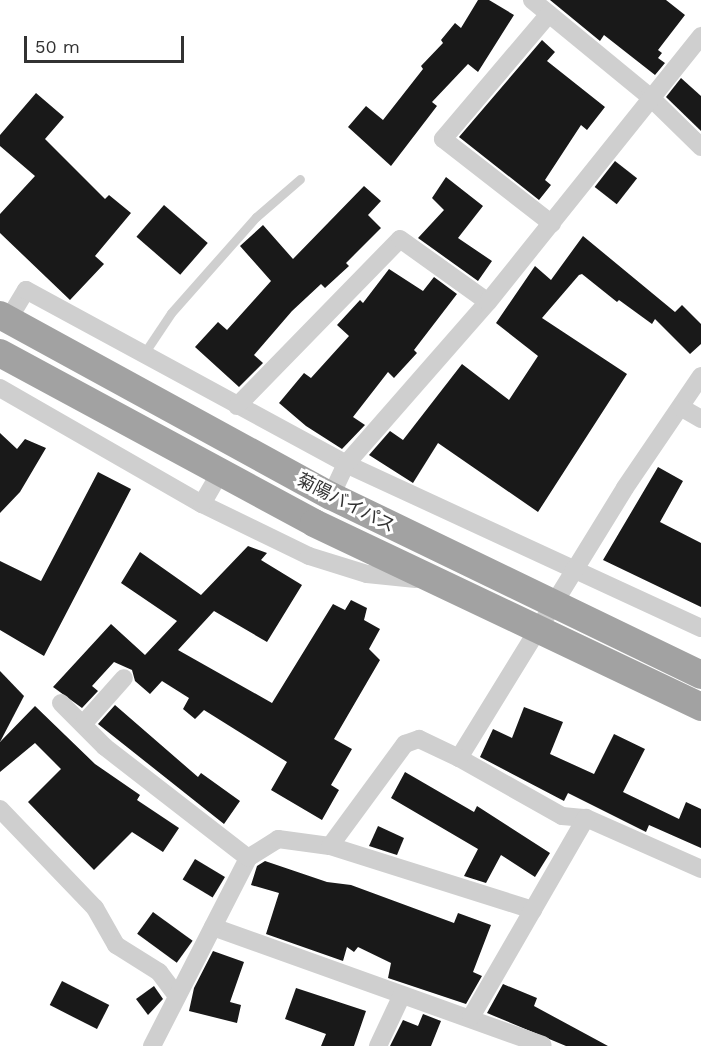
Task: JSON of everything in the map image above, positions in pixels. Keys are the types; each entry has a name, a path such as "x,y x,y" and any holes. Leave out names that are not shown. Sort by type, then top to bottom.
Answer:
{"highway":[{"name":"菊陽バイパス","path":"4,317 331,496 701,675"},
{"name":"菊陽バイパス","path":"0,353 219,474 427,580 701,707"}],"street":[{"path":"532,0 649,96 701,147"},
{"path":"549,14 443,139 552,224"},
{"path":"331,496 346,464 488,302 552,224 649,96 701,36"},
{"path":"237,406 400,239 488,302"},
{"path":"4,317 26,290 143,356 346,464 576,573 701,628"},
{"path":"459,758 552,604 576,573 625,488 682,408 701,376"},
{"path":"0,388 202,504 337,568 427,580"},
{"path":"682,408 701,419"},
{"path":"202,504 219,474"},
{"path":"84,723 124,678"},
{"path":"61,703 84,723 105,747 248,858"},
{"path":"330,846 405,744 419,739 459,758 561,816 586,818 701,869"},
{"path":"0,809 96,908 116,945 159,972 177,996"},
{"path":"471,1017 586,818"},
{"path":"152,1046 248,858 278,839 330,846 533,910"},
{"path":"213,927 402,995 471,1017 542,1045"},
{"path":"378,1046 402,995"}],"lane":[{"path":"143,356 171,313 248,226 300,180"}],"building":[{"path":"478,0 489,0 514,15 478,72 468,64 432,102 437,106 391,166 348,127 366,106 383,120 423,69 421,66 443,43 441,40 455,23 461,28"},
{"path":"550,0 666,0 685,15 658,50 662,53 658,58 665,63 655,75 604,35 600,41"},
{"path":"542,40 555,52 547,61 605,107 587,130 581,125 545,180 551,185 539,200 459,137"},
{"path":"681,78 701,96 701,131 666,97"},
{"path":"36,93 64,117 45,139 105,199 109,195 131,213 95,256 104,264 70,300 0,233 0,214 35,176 0,146 0,135"},
{"path":"615,161 637,178 617,204 595,187"},
{"path":"446,177 483,206 458,238 492,261 478,281 418,238 444,210 432,198"},
{"path":"364,186 381,201 368,215 381,228 346,263 349,266 325,288 321,284 292,311 254,355 263,363 239,387 195,347 218,322 227,330 271,281 240,246 263,225 293,259"},
{"path":"164,205 208,243 180,275 136,237"},
{"path":"583,236 675,312 682,305 701,324 701,344 690,354 655,319 652,324 619,300 617,302 582,274 579,275 542,318 627,374 538,512 438,443 413,483 369,455 390,431 403,440 462,364 509,400 538,356 496,323 535,266 551,280"},
{"path":"389,269 423,291 434,277 457,294 414,350 417,353 394,378 388,372 353,417 365,425 342,449 306,426 279,403 304,373 311,378 349,336 337,325 360,300 363,303"},
{"path":"0,433 17,449 25,439 46,448 20,492 0,513"},
{"path":"658,467 683,481 660,522 701,543 701,607 603,560"},
{"path":"98,472 131,489 44,656 0,630 0,561 41,581"},
{"path":"248,546 267,553 261,560 302,585 267,642 214,611 178,650 272,703 333,604 345,610 351,600 367,608 364,620 380,629 369,649 380,660 334,739 352,749 331,785 339,790 322,820 271,790 287,762 204,710 195,719 183,709 189,698 162,681 150,694 135,681 132,670 114,662 92,686 98,691 82,708 53,687 111,624 145,655 177,621 121,583 140,552 201,595"},
{"path":"0,671 24,696 0,742"},
{"path":"115,705 198,777 201,773 240,801 224,824 98,724"},
{"path":"35,706 95,764 140,795 137,800 179,828 163,852 132,832 94,870 28,802 61,769 35,743 0,772 0,742"},
{"path":"524,707 563,722 550,754 594,774 614,734 645,749 623,792 679,819 686,802 701,809 701,848 649,825 646,832 568,793 564,801 480,757 493,729 512,738"},
{"path":"405,772 474,812 477,806 550,853 535,877 501,855 486,883 464,876 478,849 391,798"},
{"path":"378,826 404,838 397,855 369,846"},
{"path":"195,859 225,877 213,898 183,880"},
{"path":"265,861 327,882 351,885 454,923 458,913 491,925 473,972 482,976 466,1004 388,978 391,963 358,947 354,952 347,947 343,961 266,934 279,893 251,885 257,866"},
{"path":"153,912 193,941 177,963 137,934"},
{"path":"213,951 244,962 230,1002 241,1005 237,1023 189,1011 194,988"},
{"path":"62,981 109,1005 97,1029 50,1005"},
{"path":"503,984 537,998 534,1006 608,1046 566,1046 487,1013"},
{"path":"154,986 163,999 148,1015 136,999"},
{"path":"296,988 366,1011 354,1046 321,1046 326,1034 285,1019"},
{"path":"423,1014 441,1021 431,1046 390,1046 403,1020 418,1026"}]}
